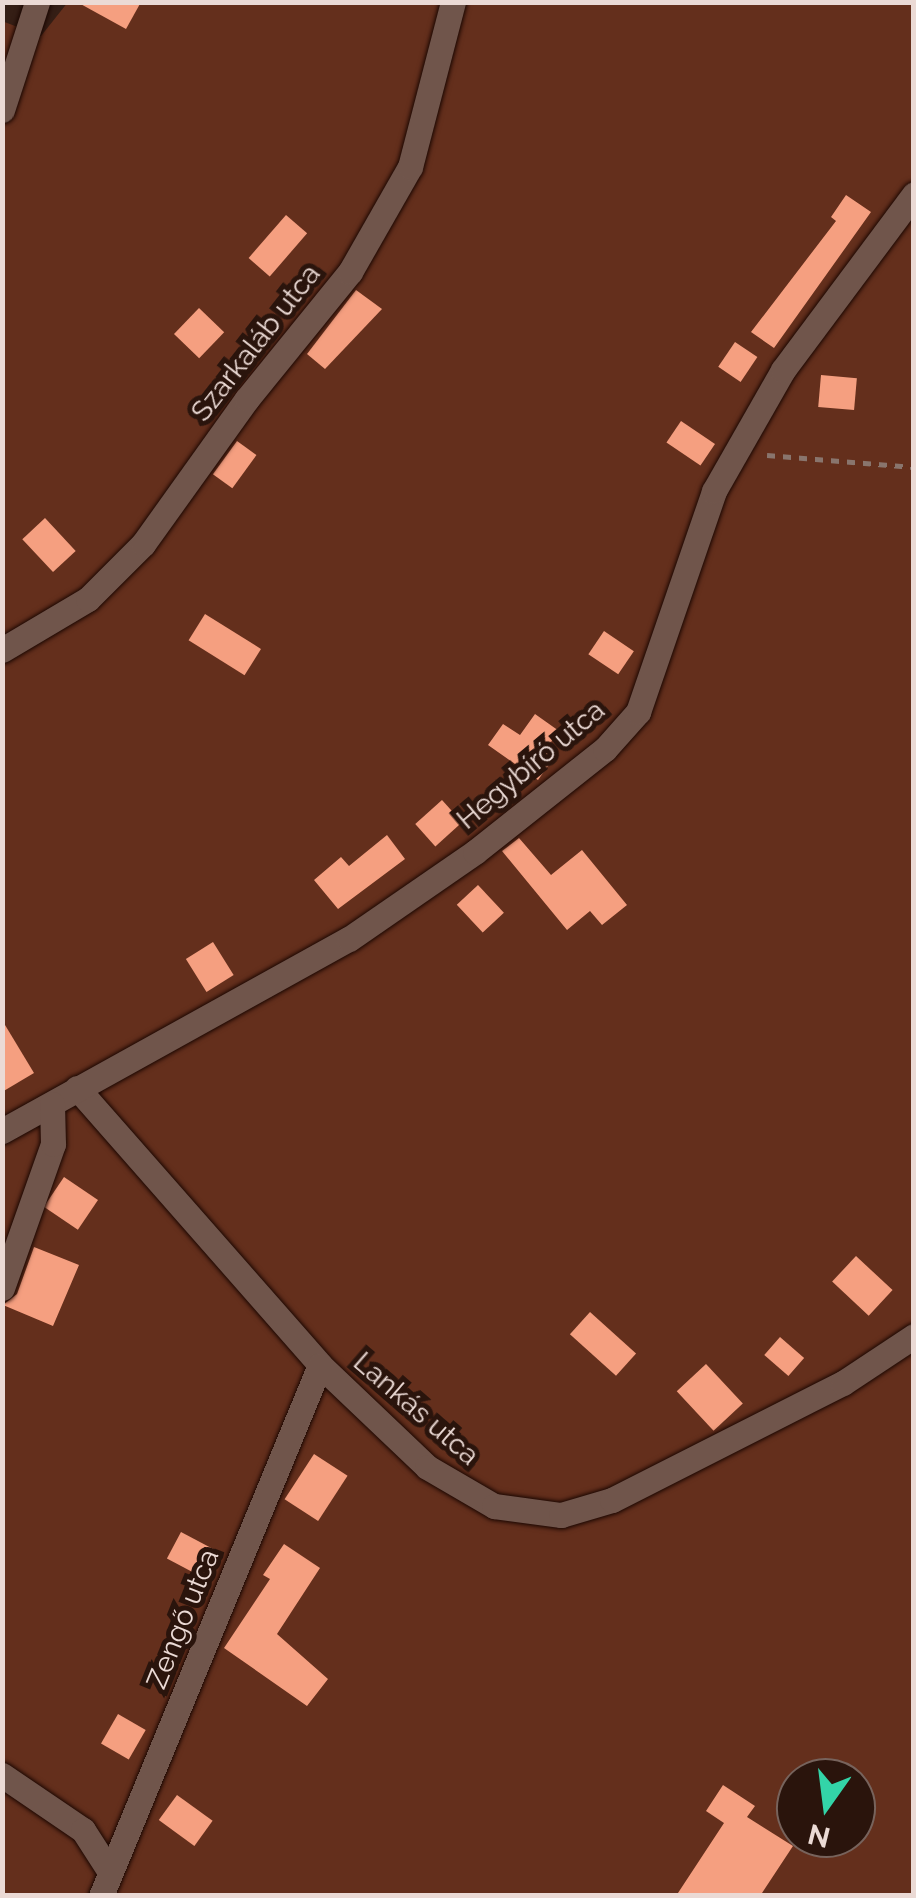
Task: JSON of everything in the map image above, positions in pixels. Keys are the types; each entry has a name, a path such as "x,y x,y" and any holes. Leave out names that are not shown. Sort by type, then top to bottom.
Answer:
{"street":[{"path":"2,110 38,2"},
{"name":"Szarkaláb utca","path":"2,650 88,599 143,544 246,399 350,272 410,168 453,2"},
{"name":"Hegybíró utca","path":"2,1131 349,939 475,852 605,750 638,712 660,658 694,535 740,447 783,370 914,194"},
{"name":"Lankás utca","path":"77,1088 320,1365 456,1488 494,1506 561,1516 612,1500 843,1382 914,1336"},
{"path":"2,1288 53,1144 52,1104"},
{"name":"Zengő utca","path":"106,1884 320,1365"},
{"path":"2,1775 83,1830 106,1884"}],"path":[{"path":"740,447 779,458 914,467"}],"shaded area":[{"path":"68,2 913,3 913,1895 3,1895 2,21 41,36"}],"building":[{"path":"77,2 141,2 126,29"},
{"path":"846,195 871,212 774,348 751,332 836,221 831,217"},
{"path":"286,215 307,233 270,276 249,258"},
{"path":"356,290 382,309 325,369 307,354"},
{"path":"199,308 224,332 199,358 174,334"},
{"path":"735,342 757,357 741,382 718,367"},
{"path":"821,375 857,378 854,410 818,407"},
{"path":"681,421 715,444 700,465 666,443"},
{"path":"237,441 256,455 232,488 213,474"},
{"path":"45,518 76,551 53,572 22,539"},
{"path":"205,614 261,649 245,675 189,640"},
{"path":"604,631 634,651 618,674 588,654"},
{"path":"535,714 559,731 546,749 555,756 538,780 488,745 503,724 520,735"},
{"path":"442,800 462,822 435,846 415,824"},
{"path":"387,835 405,859 338,909 314,880 341,857 349,866"},
{"path":"519,838 551,875 582,850 627,905 602,925 590,911 567,930 502,851"},
{"path":"478,885 504,913 483,933 457,905"},
{"path":"213,942 234,975 207,992 186,959"},
{"path":"2,1020 34,1073 2,1092"},
{"path":"64,1177 98,1200 78,1230 44,1207"},
{"path":"34,1247 79,1265 53,1326 3,1305 17,1294"},
{"path":"856,1256 893,1290 869,1316 832,1282"},
{"path":"590,1312 636,1353 616,1376 570,1334"},
{"path":"780,1337 804,1358 788,1376 764,1355"},
{"path":"706,1364 743,1403 714,1431 677,1391"},
{"path":"314,1454 348,1476 318,1521 285,1499"},
{"path":"181,1532 215,1550 200,1576 167,1558"},
{"path":"284,1544 320,1568 277,1634 328,1679 307,1706 224,1648 270,1579 263,1575"},
{"path":"118,1714 146,1730 129,1759 101,1743"},
{"path":"723,1785 755,1806 747,1817 776,1835 776,1858 785,1858 760,1896 676,1896 724,1823 706,1811"},
{"path":"177,1795 213,1821 194,1846 159,1820"}]}
